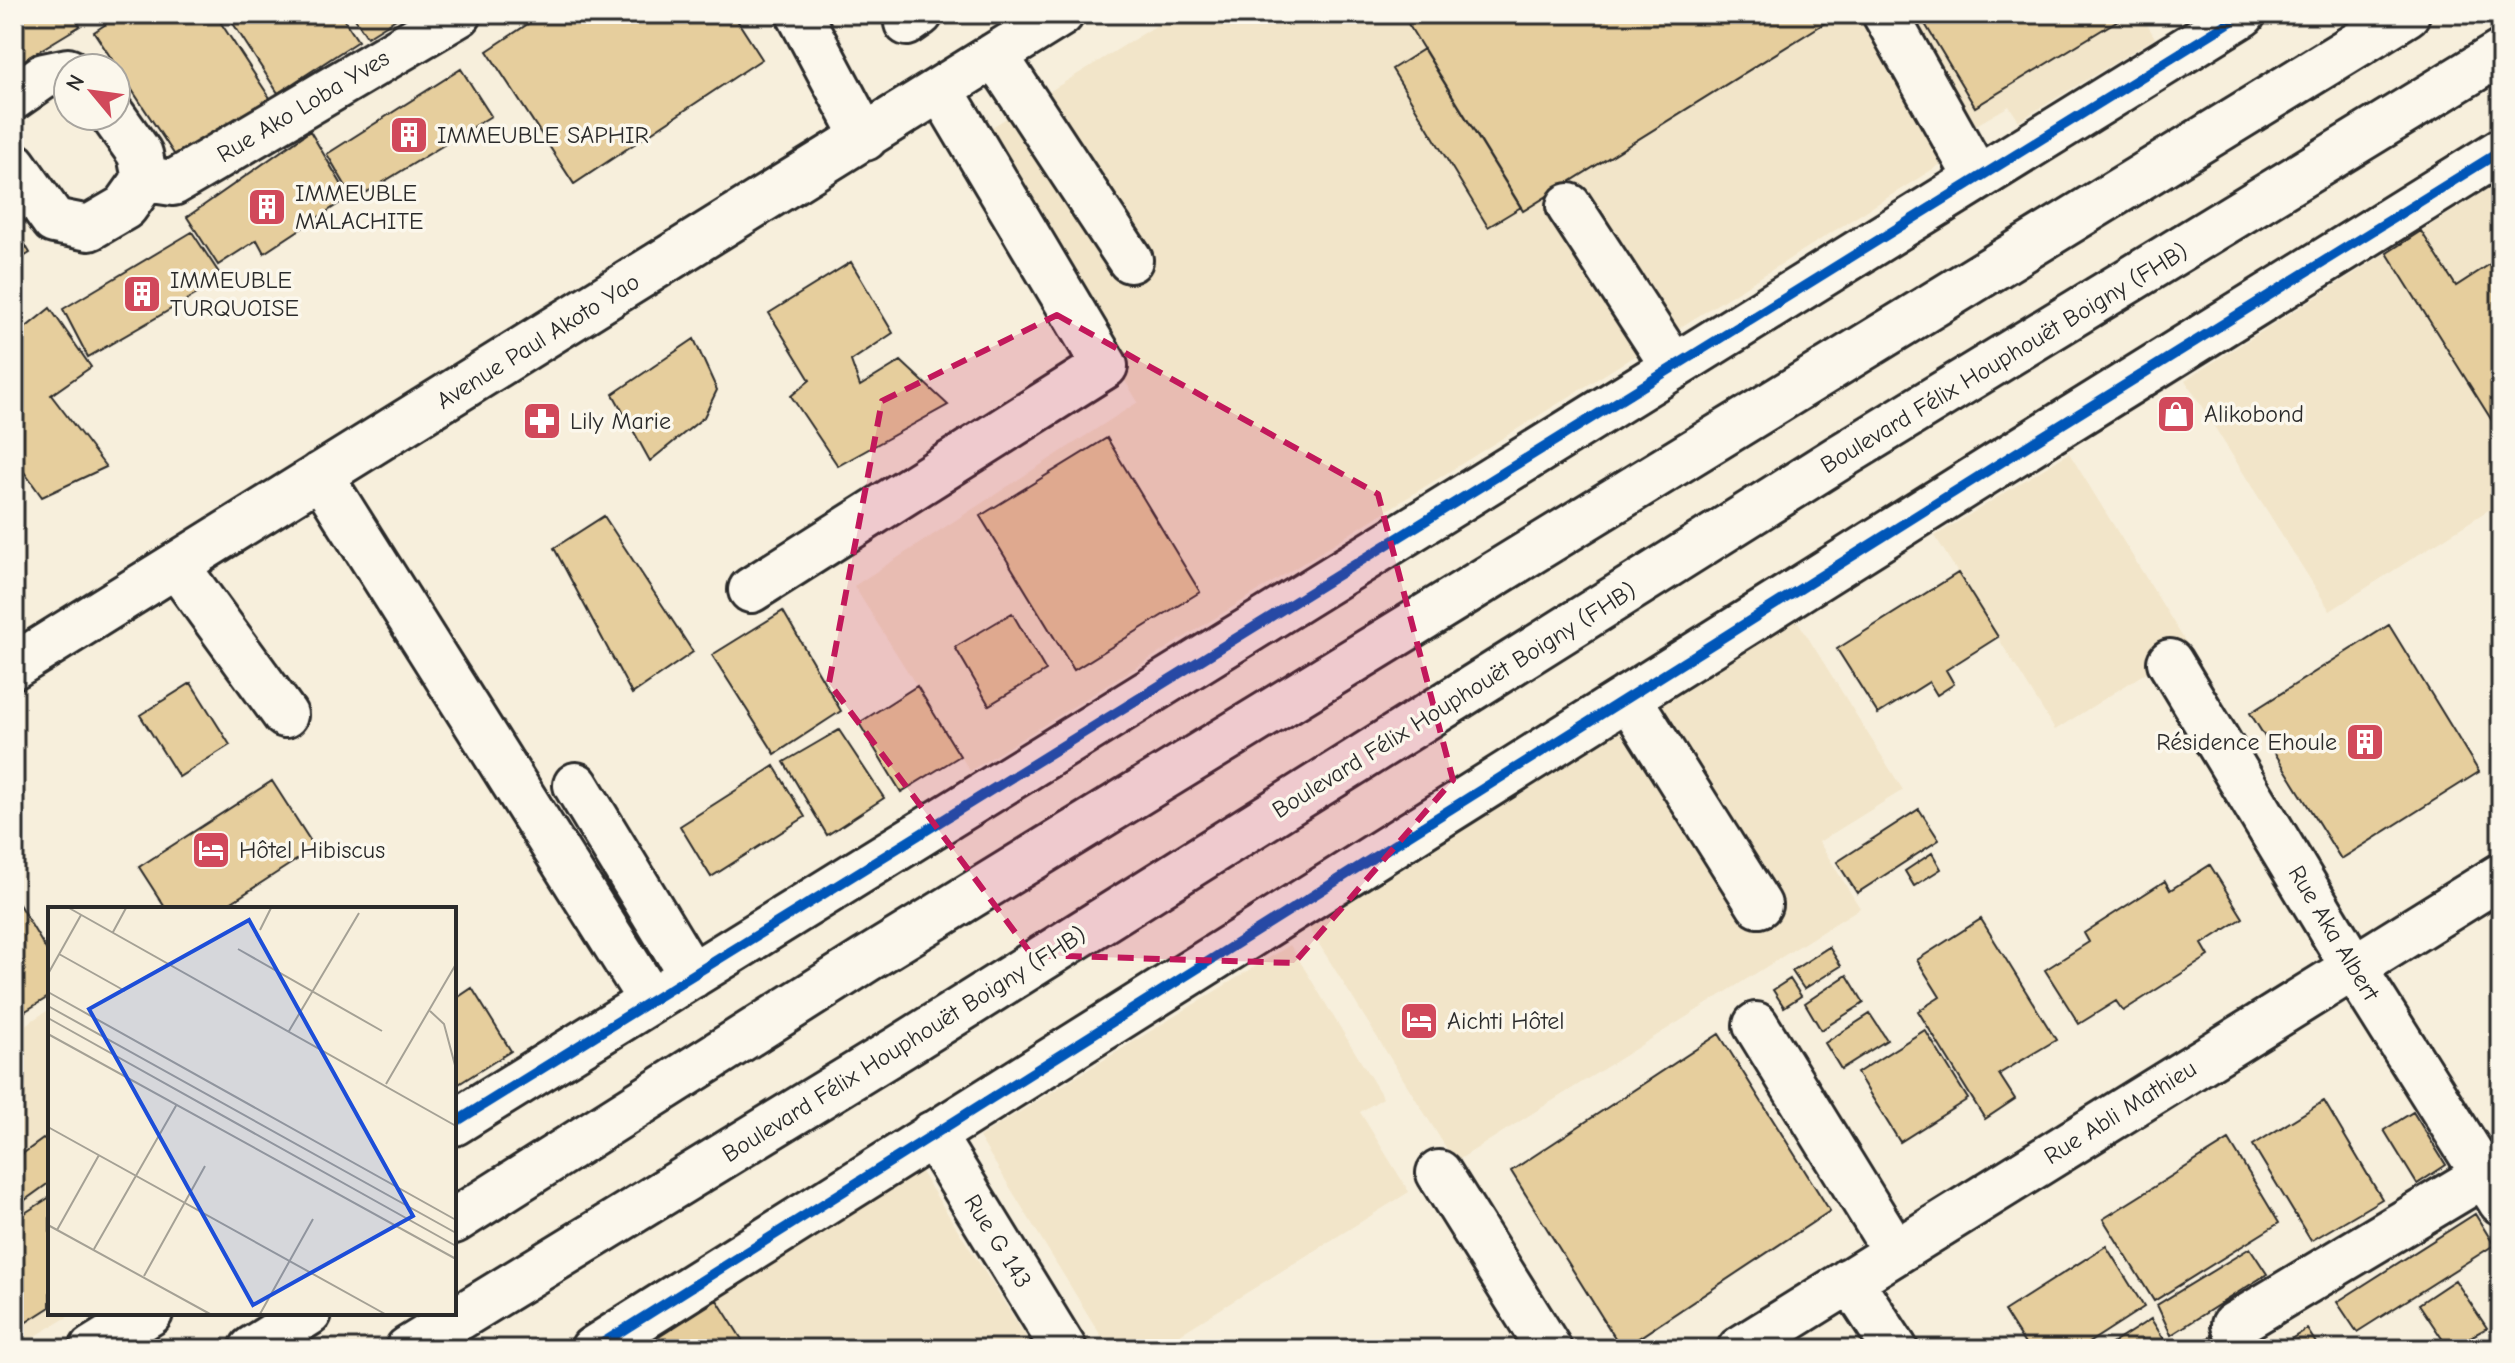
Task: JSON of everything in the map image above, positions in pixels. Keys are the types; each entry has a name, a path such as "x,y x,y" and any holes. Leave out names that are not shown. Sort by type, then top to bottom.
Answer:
{"main road":[{"name":"Rue Ako Loba Yves","path":"145,179 173,183 459,14"},
{"path":"799,14 865,138"},
{"name":"Avenue Paul Akoto Yao","path":"14,666 1061,14"},
{"path":"1885,14 1977,178"},
{"path":"456,1122 2243,14"},
{"path":"456,1220 866,960 2407,14"},
{"name":"Boulevard Félix Houphouët Boigny (FHB)","path":"408,1349 901,1047 1840,457 2501,53"},
{"path":"995,55 1130,260"},
{"path":"14,97 44,76 52,74"},
{"path":"751,590 1105,366 941,90"},
{"path":"14,165 54,221 89,228 125,207 145,179 140,154 124,132"},
{"path":"593,1349 2501,151"},
{"path":"1569,206 1674,367"},
{"path":"320,475 651,1001"},
{"path":"176,565 285,715"},
{"name":"Rue Aka Albert","path":"2170,662 2354,968 2493,1188"},
{"path":"1628,697 1759,905"},
{"path":"576,785 692,976"},
{"name":"Rue Abli Mathieu","path":"1740,1349 2501,876"},
{"path":"1756,1025 1895,1251"},
{"name":"Rue G 143","path":"932,1134 1064,1349"},
{"path":"1439,1173 1549,1349"},
{"path":"2234,1325 2493,1188"},
{"path":"1850,1280 1895,1349"},
{"path":"92,1349 147,1315"},
{"path":"252,1349 306,1315"}],"highlighted area":[{"path":"1057,315 1378,494 1453,780 1294,963 1032,955 829,683 882,401"}],"shaded area":[{"path":"1175,14 2141,14 2155,38 2019,121 2009,106 1971,128 1962,151 970,771 854,586 1138,402 976,137"},
{"path":"2491,187 2501,204 2501,502 2330,611 2185,380"},
{"path":"2069,453 2188,646 2055,730 1935,536"},
{"path":"1797,620 1903,790 1819,842 1860,908 1455,1162 1309,928"},
{"path":"1290,945 1383,1098 1360,1112 1409,1192 1156,1349 1109,1349 979,1137"},
{"path":"48,1010 48,1315 71,1315 14,1349 14,1032"},
{"path":"919,1169 1034,1349 655,1349 651,1342"}],"building":[{"path":"14,14 73,14 80,26 14,66"},
{"path":"100,14 215,14 270,98 178,160 132,90 132,52 107,52 94,32 106,24"},
{"path":"227,14 340,14 358,41 278,93"},
{"path":"352,14 404,14 367,37"},
{"path":"543,14 733,14 762,59 574,184 487,51"},
{"path":"1402,14 1824,14 1828,21 1523,211"},
{"path":"1919,14 2128,14 1975,107"},
{"path":"1424,49 1521,207 1488,227 1392,69"},
{"name":"IMMEUBLE SAPHIR","path":"461,69 491,116 354,200 327,154"},
{"name":"IMMEUBLE MALACHITE","path":"310,131 349,197 264,253 257,240 218,265 187,217"},
{"path":"14,226 30,253 14,263"},
{"path":"2421,231 2456,286 2501,257 2501,435 2387,253"},
{"name":"IMMEUBLE TURQUOISE","path":"192,232 223,279 88,357 63,309"},
{"path":"851,262 893,333 851,361 860,386 901,361 948,405 838,466 791,396 810,380 769,313"},
{"path":"50,308 91,367 51,395 106,467 42,497 14,458 14,337"},
{"path":"694,339 717,390 704,417 650,461 613,394"},
{"path":"1107,438 1200,592 1074,670 980,516"},
{"path":"604,516 693,652 632,694 554,548"},
{"path":"1958,573 1998,637 1946,670 1954,684 1937,695 1929,682 1878,714 1837,649"},
{"path":"783,611 841,711 775,754 712,655"},
{"path":"1012,613 1046,671 989,705 955,647"},
{"name":"Résidence Ehoule","path":"2389,625 2479,772 2341,859 2250,713"},
{"path":"191,683 230,745 179,777 140,715"},
{"path":"917,686 960,756 901,792 859,723"},
{"path":"839,730 884,798 827,835 784,762"},
{"path":"774,766 805,817 711,877 680,826"},
{"path":"272,781 315,848 224,907 165,907 139,867"},
{"path":"1919,809 1939,840 1857,893 1837,862"},
{"path":"1932,853 1941,869 1914,886 1905,871"},
{"path":"2210,865 2243,918 2202,944 2209,956 2123,1011 2116,1001 2079,1024 2045,970 2089,942 2084,933 2165,881 2170,890"},
{"path":"14,896 48,953 48,997 14,1018"},
{"path":"1981,919 2056,1040 1999,1074 2015,1099 1985,1119 1918,1011 1940,997 1917,960"},
{"path":"1829,947 1841,966 1804,989 1792,971"},
{"path":"1847,975 1864,1003 1821,1030 1805,1003"},
{"path":"1790,979 1801,996 1784,1007 1773,990"},
{"path":"472,988 511,1051 456,1086 456,999"},
{"path":"1870,1014 1887,1040 1841,1069 1825,1043"},
{"path":"1925,1030 1968,1099 1900,1142 1857,1073"},
{"path":"1719,1034 1830,1211 1622,1349 1511,1171"},
{"path":"2324,1101 2382,1199 2311,1241 2253,1145"},
{"path":"2413,1112 2446,1165 2417,1184 2384,1130"},
{"path":"48,1135 48,1183 14,1208 14,1160"},
{"path":"2229,1140 2279,1223 2154,1301 2103,1219"},
{"path":"48,1198 48,1308 14,1330 14,1220"},
{"path":"2475,1214 2494,1245 2357,1332 2337,1302"},
{"path":"2106,1246 2144,1307 2079,1349 2028,1349 2004,1311"},
{"path":"2250,1248 2267,1274 2171,1335 2157,1305"},
{"path":"2455,1280 2487,1328 2449,1349 2419,1304"},
{"path":"717,1300 748,1349 655,1349 651,1342"},
{"path":"2151,1319 2165,1341 2152,1349 2104,1349"},
{"path":"2307,1329 2316,1343 2306,1349 2275,1349"},
{"path":"2221,1330 2232,1349 2191,1349"}],"cycle path":[{"path":"456,1122 2243,14"},
{"path":"593,1349 2501,151"}],"place":[{"name":"IMMEUBLE SAPHIR","path":"409,135"},
{"name":"IMMEUBLE MALACHITE","path":"267,207"},
{"name":"IMMEUBLE TURQUOISE","path":"142,294"},
{"name":"Alikobond","path":"2176,414"},
{"name":"Lily Marie","path":"542,421"},
{"name":"Résidence Ehoule","path":"2365,742"},
{"name":"Hôtel Hibiscus","path":"211,850"},
{"name":"Aichti Hôtel","path":"1419,1021"}]}
